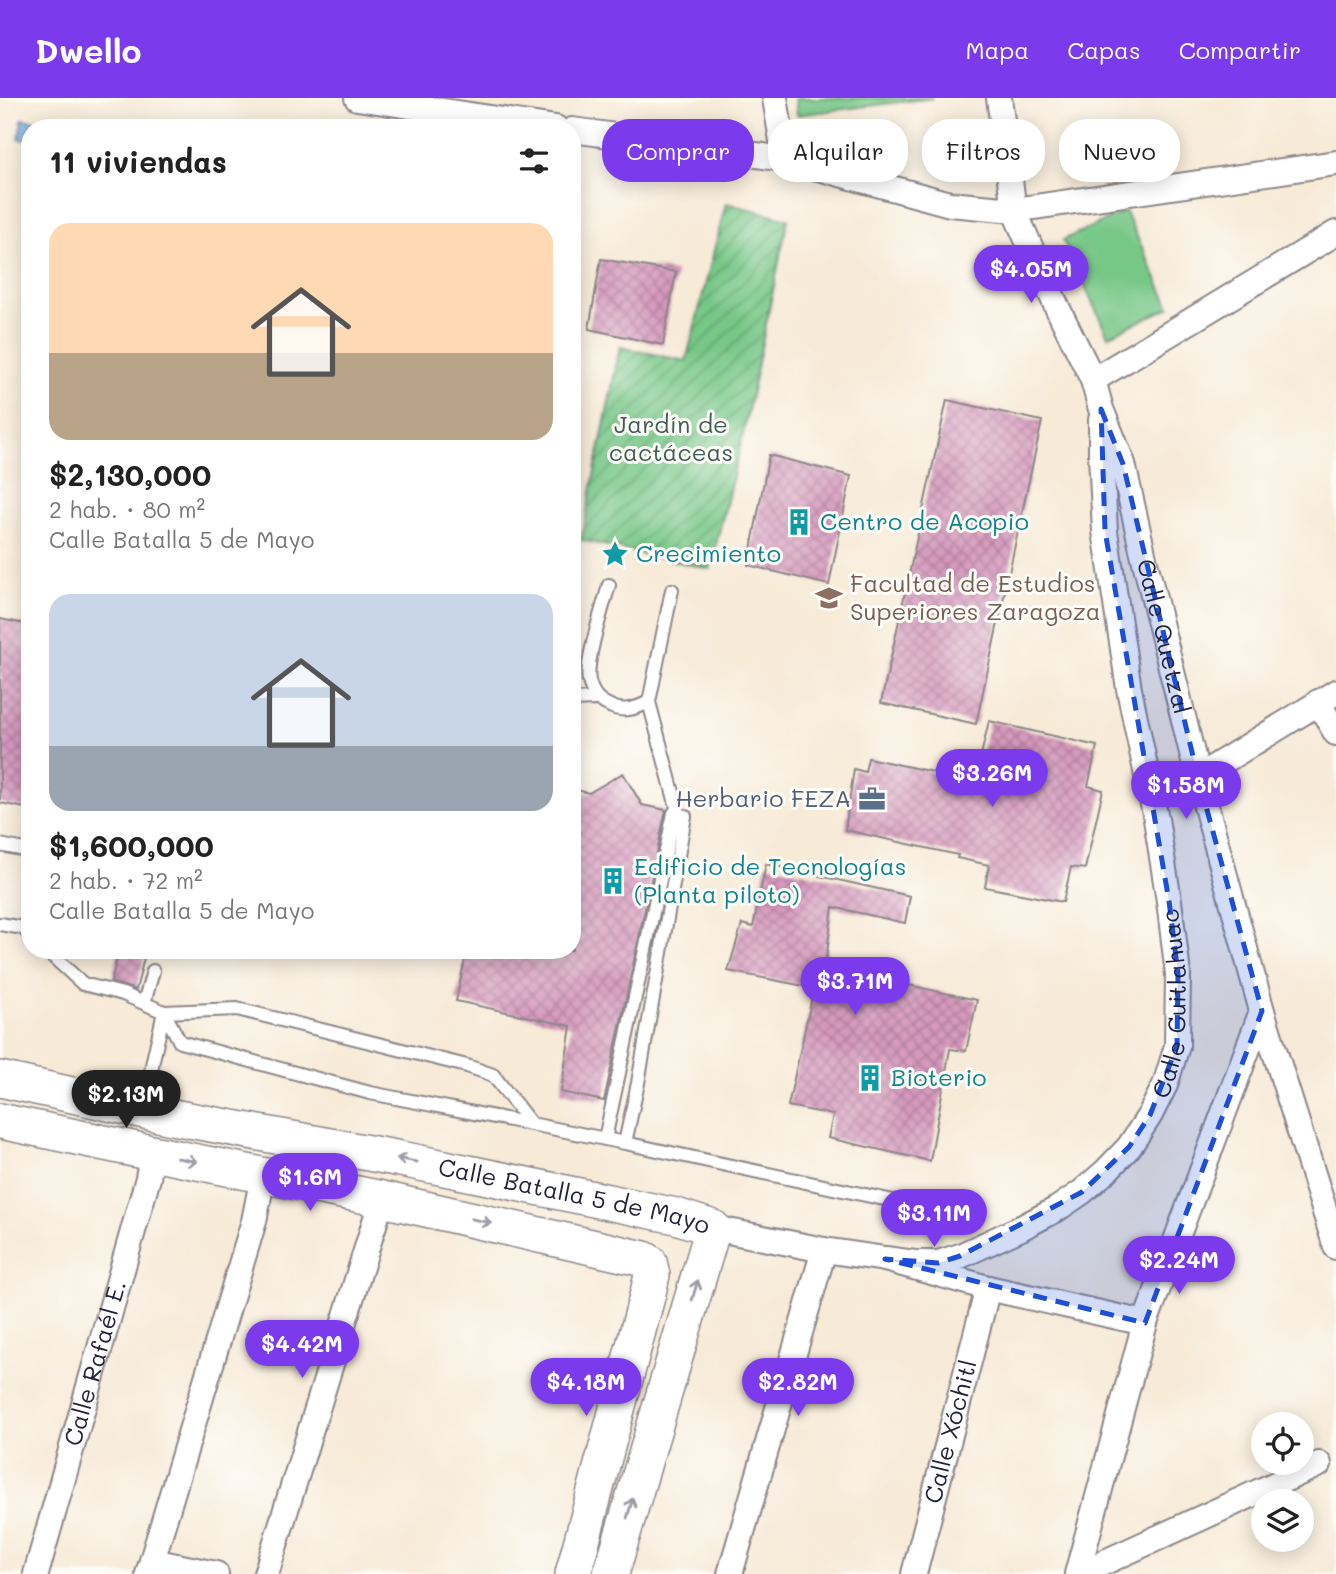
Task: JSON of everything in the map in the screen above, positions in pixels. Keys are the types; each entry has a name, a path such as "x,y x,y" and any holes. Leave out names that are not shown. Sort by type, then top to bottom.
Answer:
{"street":[{"path":"356,98 496,119"},
{"path":"775,98 778,119"},
{"name":"Calle Quetzal","path":"999,98 1014,210 1093,380 1123,464 1198,777 1262,1011 1336,1247"},
{"path":"581,131 768,157"},
{"path":"869,182 950,204 1014,210 1336,163"},
{"path":"1093,380 1336,233"},
{"name":"Calle Cuitlahuac","path":"885,1259 938,1263 960,1256 1058,1209 1082,1192 1129,1147 1150,1115 1165,1085 1177,1046 1178,974 1169,901 1156,819 1129,689 1105,531 1101,408"},
{"path":"1198,777 1327,697 1336,733"},
{"path":"1078,1574 1145,1323 1262,1011"},
{"name":"Calle Batalla 5 de Mayo","path":"0,1079 151,1113 401,1159 676,1216 713,1228 885,1259 988,1288 1145,1323"},
{"path":"151,1113 152,1153"},
{"name":"Calle Batalla 5 de Mayo","path":"0,1121 382,1199 649,1262 652,1275 573,1574"},
{"name":"Calle Rafaél E.","path":"36,1574 148,1178 152,1153"},
{"path":"216,1574 150,1567 254,1221 263,1176"},
{"path":"265,1574 382,1199"},
{"path":"611,1574 713,1228"},
{"path":"730,1574 824,1250"},
{"name":"Calle Xóchitl","path":"914,1574 988,1288"},
{"path":"1078,1574 1320,1464"}],"lane":[{"path":"596,699 589,680 590,657 609,585"},
{"path":"672,590 649,702 680,815"},
{"path":"581,700 596,699 616,710 637,709 649,702"},
{"path":"605,1139 674,813 685,816 625,1143"},
{"path":"0,845 21,849"},
{"path":"0,924 21,929"},
{"path":"57,959 83,984 123,994 164,1012 237,1009 467,1066 493,1075 531,1124"},
{"path":"64,965 65,959"},
{"path":"144,1003 153,971"},
{"path":"164,1012 180,1042 370,1093 625,1143 898,1202"},
{"path":"151,1113 153,1060 164,1012"}],"highlighted area":[{"path":"1101,409 1123,464 1198,777 1262,1011 1145,1323 885,1259 938,1263 960,1256 1082,1192 1129,1147 1150,1115 1177,1046 1178,974 1169,901 1105,531"}],"green space":[{"path":"795,98 933,98 797,115"},
{"name":"Jardín de cactáceas","path":"726,203 788,219 742,439 710,569 581,540 620,347 686,361"},
{"path":"1125,211 1170,307 1108,336 1063,240"}],"building":[{"path":"601,259 676,272 663,345 589,329"},
{"path":"947,400 1042,421 976,724 881,703"},
{"name":"Centro de Acopio","path":"769,455 851,476 829,585 748,565"},
{"path":"0,619 21,623 21,807 0,803"},
{"path":"989,721 1097,746 1088,786 1103,790 1085,869 1071,867 1063,902 985,887 989,865 957,858 958,855 845,830 854,769 865,772 868,758 975,781"},
{"name":"Edificio de Tecnologías (Planta piloto)","path":"623,773 642,805 666,810 604,1101 561,1092 571,1026 456,1001 465,959 581,959 581,791 589,793"},
{"name":"Bioterio","path":"766,864 910,896 905,923 833,907 825,967 977,1000 966,1051 950,1049 930,1161 828,1138 833,1115 788,1106 814,988 728,971 742,924 753,927"},
{"path":"117,959 144,959 136,990 111,982"}],"place":[{"name":"Centro de Acopio","path":"799,522"},
{"name":"Crecimiento","path":"615,554"},
{"name":"Facultad de Estudios Superiores Zaragoza","path":"829,598"},
{"name":"Herbario FEZA","path":"872,799"},
{"name":"Edificio de Tecnologías (Planta piloto)","path":"613,881"},
{"name":"Bioterio","path":"870,1078"}]}
